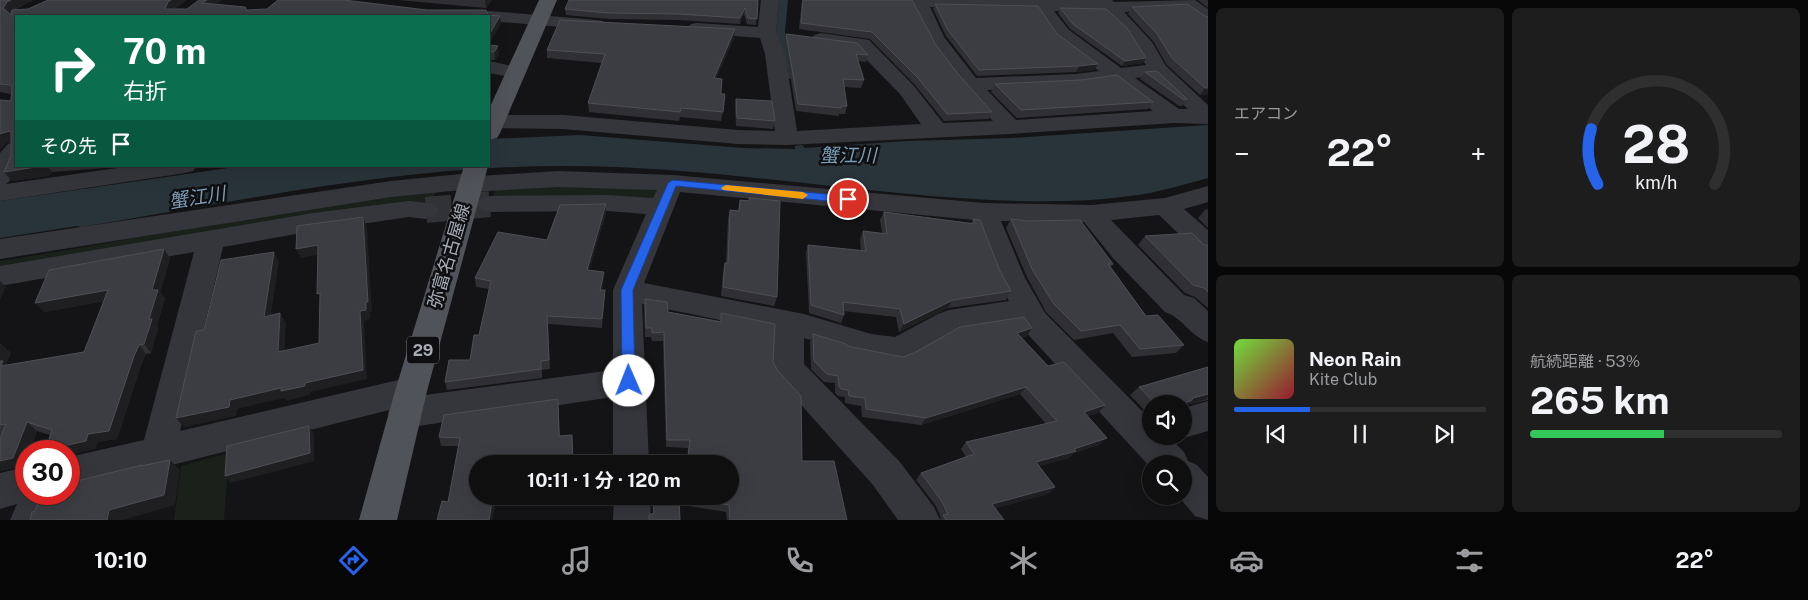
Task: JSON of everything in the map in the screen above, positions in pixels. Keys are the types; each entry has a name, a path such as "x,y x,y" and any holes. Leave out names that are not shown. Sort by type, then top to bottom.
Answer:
{"main road":[{"path":"490,127 548,0"},
{"name":"弥富名古屋線","path":"378,520 408,402 477,184"}],"street":[{"path":"770,0 780,34 775,54 787,138"},
{"path":"1010,128 952,62 925,21 919,2 992,2 1042,6 1186,2 1208,17"},
{"path":"1106,4 1141,40 1158,69 1208,116"},
{"path":"1042,6 1062,34 1174,116"},
{"path":"490,17 619,26"},
{"path":"678,27 780,34 862,44 907,90 936,129"},
{"path":"490,67 515,72"},
{"path":"972,84 1076,80 1115,73 1158,69"},
{"path":"490,127 563,122 738,137 787,138 936,129 1010,128 1174,116 1208,116"},
{"path":"0,178 8,158 15,150"},
{"path":"0,193 127,171 173,167"},
{"path":"0,249 391,189 558,179 673,183 984,212 1091,214 1165,206 1208,194"},
{"path":"631,455 627,290 673,183"},
{"path":"477,184 608,203 662,207"},
{"path":"1165,206 1208,245"},
{"path":"0,276 313,222 409,209 426,210"},
{"path":"984,212 1011,279 1034,321 1142,427"},
{"path":"1091,214 1123,252 1175,304 1184,306 1208,330"},
{"path":"158,452 210,240"},
{"path":"627,290 789,323 871,346 898,350 949,322 1028,310"},
{"path":"789,323 788,369 886,472 921,520"},
{"path":"80,471 158,452 408,402 629,381"},
{"path":"1192,421 1208,416"},
{"path":"1157,445 1165,455"},
{"path":"1192,486 1208,503"},
{"path":"0,490 15,487"},
{"path":"29,520 35,505"},
{"path":"632,505 632,520"}],"shaded area":[{"path":"560,184 653,188 657,192 655,202 492,201 495,189"},
{"path":"436,191 431,206 0,270 0,261 282,212 378,197"},
{"path":"229,453 224,520 174,520 181,466"}],"water":[{"path":"779,0 788,0 785,32 791,79 783,78 776,31"},
{"name":"蟹江川","path":"1208,125 1208,178 1150,193 1130,196 1105,199 1030,201 931,196 658,169 567,166 506,167 445,171 323,186 81,227 77,226 0,238 0,201 235,167 490,167 490,139 580,135 743,148 795,149 795,146 802,145 805,148 907,141 1011,138"}],"building":[{"path":"0,0 11,0 3,8 11,15 12,10 28,9 48,0 171,0 165,9 187,9 199,0 207,0 202,3 245,7 247,10 267,9 278,0 344,0 427,10 486,10 488,15 15,15 15,167 36,167 4,172 11,156 11,133 9,131 0,134 0,100 11,101 12,87 0,84"},
{"path":"569,0 758,0 757,19 748,18 745,8 740,18 679,14 609,13 565,9"},
{"path":"803,0 912,0 936,45 958,74 992,112 947,114 918,78 872,32 801,23"},
{"path":"935,4 1038,6 1057,34 1098,64 979,70 948,30"},
{"path":"1187,4 1208,17 1208,88 1205,88 1172,58 1157,34 1132,7"},
{"path":"1060,8 1106,9 1127,28 1146,58 1125,61 1073,24"},
{"path":"490,15 500,16 490,33"},
{"path":"560,20 735,29 714,78 722,79 721,94 725,94 723,112 681,108 680,112 588,103 605,54 547,50"},
{"path":"786,34 857,43 868,55 856,54 864,80 843,79 847,106 841,106 841,108 798,104"},
{"path":"490,45 498,46 494,52 490,51"},
{"path":"1157,71 1187,99 1184,100 1145,72"},
{"path":"1117,75 1153,102 1021,110 995,84 1081,80"},
{"path":"736,99 772,101 775,121 737,118"},
{"path":"749,198 780,201 777,297 723,287 725,263 728,263 730,210 739,211 740,200 749,201"},
{"path":"606,204 587,270 604,272 600,290 605,290 602,319 547,316 549,360 541,361 541,369 445,382 449,360 470,360 474,335 479,335 491,281 475,278 498,232 547,240 560,205"},
{"path":"884,212 975,224 973,219 980,220 1000,271 1011,291 953,300 904,324 900,309 843,302 844,315 811,305 808,245 866,251 863,231 887,234"},
{"path":"363,217 368,302 366,302 366,310 360,311 363,370 305,383 305,386 281,391 281,388 230,400 229,407 176,418 196,331 204,330 221,260 274,252 264,317 280,313 278,352 319,343 320,293 317,294 318,245 296,249 297,226"},
{"path":"1011,219 1028,221 1080,220 1113,264 1108,264 1146,316 1158,315 1184,345 1140,349 1120,325 1081,331 1053,303 1032,269"},
{"path":"1192,233 1204,245 1208,245 1208,292 1204,288 1193,285 1145,236"},
{"path":"164,249 152,290 158,290 149,319 152,319 144,344 139,345 134,356 109,431 88,434 86,441 80,442 80,440 49,440 52,430 27,422 20,440 15,440 13,458 0,461 0,438 6,424 0,425 0,361 3,361 1,366 84,352 108,290 35,303 49,270"},
{"path":"645,299 667,302 668,312 721,322 721,313 775,324 773,362 778,371 801,396 802,461 834,461 847,520 730,520 729,505 739,505 739,455 688,455 690,440 667,440 664,332 652,333 652,328 646,328"},
{"path":"1024,317 1032,328 1017,333 1048,366 1064,362 1105,405 1084,412 1107,438 1074,449 1076,451 1036,462 1055,487 992,504 1004,520 946,520 943,515 948,514 941,500 921,473 974,454 966,442 1057,421 1026,387 926,418 866,409 865,398 849,396 848,390 841,389 839,386 838,376 827,374 814,361 813,334 846,344 847,346 903,357 914,353 960,327"},
{"path":"1208,367 1208,394 1192,400 1192,395 1147,395 1139,387"},
{"path":"558,399 559,436 572,435 573,455 469,455 469,505 492,505 489,520 437,520 442,501 448,502 460,438 439,437 444,415"},
{"path":"309,426 310,453 225,476 227,446"},
{"path":"170,460 164,495 109,510 107,520 30,520 32,512 35,511 37,505 80,505 80,480"},
{"path":"654,505 679,505 680,520 649,520 649,515 654,513"}],"tunnel":[{"path":"426,210 491,204"}],"slow traffic":[{"path":"726,188 803,195"}],"route":[{"path":"629,381 627,290 673,183 848,199"}]}
